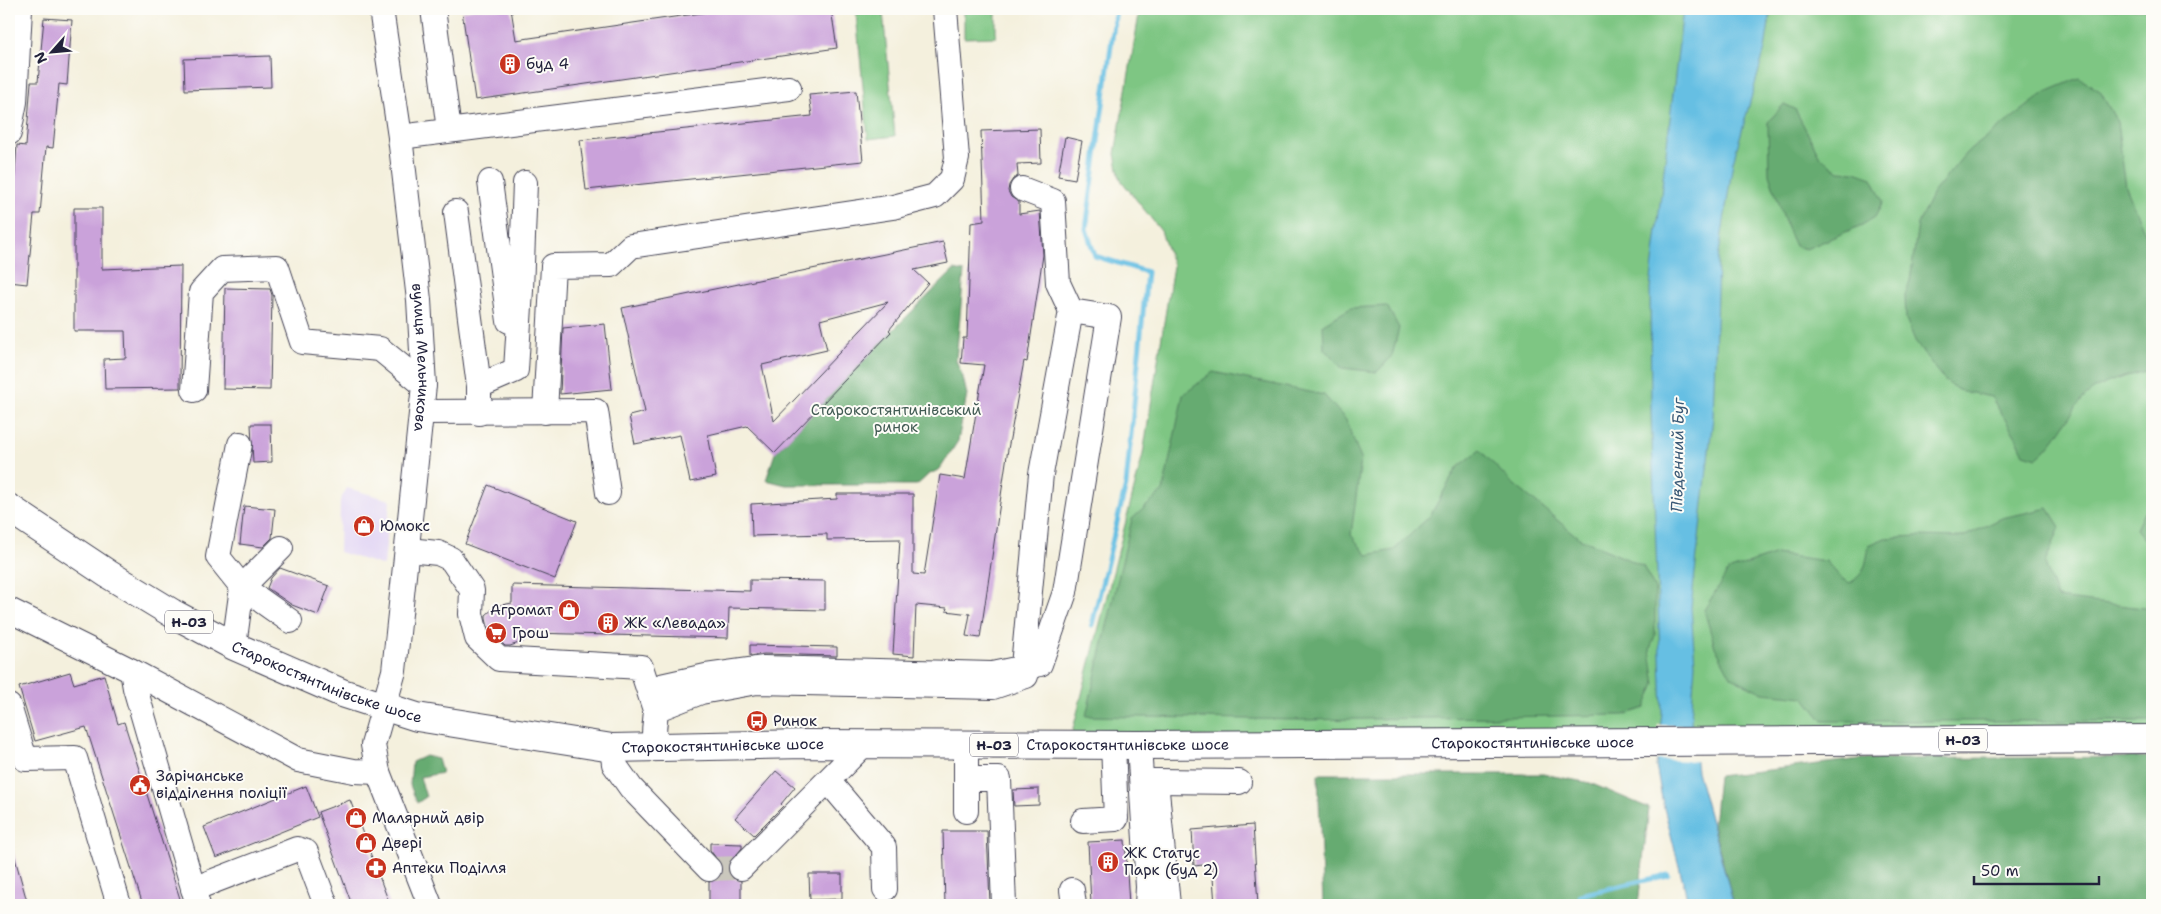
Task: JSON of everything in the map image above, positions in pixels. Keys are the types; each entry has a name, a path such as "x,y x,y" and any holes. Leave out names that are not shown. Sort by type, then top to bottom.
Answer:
{"main road":[{"name":"Старокостянтинівське шосе","path":"9,508 108,574 172,613 234,646 342,693 417,717 612,748 806,744 966,745 2152,739"}],"street":[{"path":"9,132 15,102 20,9"},
{"name":"вулиця Мельникова","path":"381,9 400,138 419,300 424,385 394,671 373,745 378,772 430,905"},
{"path":"434,9 449,130"},
{"path":"545,412 554,266 611,264 631,246 892,207 935,196 952,179 957,158 945,9"},
{"path":"400,138 449,130 789,88"},
{"path":"490,182 516,370"},
{"path":"516,370 521,290 524,183"},
{"path":"1022,189 1053,201 1058,283 1071,311 1041,474 1023,666"},
{"path":"456,212 479,386 479,413"},
{"path":"194,390 201,292 222,269 277,267 302,342 380,349 424,385"},
{"path":"654,747 653,723 660,686 706,676 764,668 992,674 1023,666 1040,664 1065,592 1109,317 1071,311"},
{"path":"479,386 516,370"},
{"path":"422,412 596,411 608,493"},
{"path":"240,444 218,557 242,588 290,621"},
{"path":"234,646 242,588 281,548"},
{"path":"408,550 438,553 451,559 472,590 471,614 477,638 499,659 642,667 655,710"},
{"path":"9,610 132,671 298,760 354,771 378,772"},
{"path":"132,671 135,688 196,897 297,849 306,852 326,905"},
{"path":"9,706 25,759 75,758 119,905"},
{"path":"1126,744 1148,781 1168,905"},
{"path":"1083,821 1116,820 1126,744"},
{"path":"741,868 864,745"},
{"path":"966,745 966,811"},
{"path":"612,748 614,764 631,788 709,869"},
{"path":"966,779 999,779 1004,905"},
{"path":"1148,781 1239,782"},
{"path":"1147,905 1148,781"},
{"path":"829,782 884,846 885,889"}],"shaded area":[{"name":"Юмокс","path":"347,488 390,500 384,566 339,552 340,501"}],"green space":[{"path":"964,9 996,9 996,37 964,38"},
{"path":"1140,9 2152,9 2152,732 1071,737 1143,454 1173,266 1161,231 1120,179 1115,154"},
{"path":"883,12 895,136 868,139 856,14"},
{"path":"2079,78 2100,91 2117,122 2126,187 2152,250 2152,369 2114,380 2096,388 2076,407 2050,445 2037,458 2024,454 2016,437 1991,397 1958,390 1944,380 1916,343 1906,319 1905,295 1910,281 1918,224 1933,193 1966,153 2046,92"},
{"path":"1784,104 1795,109 1820,157 1839,171 1855,172 1872,178 1883,202 1875,217 1862,225 1806,249 1795,246 1769,174 1768,122"},
{"name":"Старокостянтинівський ринок","path":"954,270 964,272 956,360 963,377 967,395 958,441 940,469 928,475 917,485 786,485 766,480 775,453 891,332"},
{"path":"1387,306 1399,328 1392,356 1377,372 1342,368 1324,348 1323,324 1351,308"},
{"path":"1213,372 1324,395 1346,420 1361,459 1351,535 1367,555 1394,550 1430,516 1457,468 1480,450 1511,482 1579,538 1643,566 1655,589 1655,635 1650,650 1655,684 1645,708 1624,715 1301,720 1086,716 1132,519 1163,491 1183,395"},
{"path":"2048,508 2060,527 2045,563 2057,598 2152,609 2152,721 1823,721 1804,697 1763,693 1731,677 1715,647 1704,610 1728,571 1776,554 1826,561 1842,579 1850,583 1862,571 1866,562 1869,545 1885,538 1916,536 1963,537 2002,518"},
{"path":"2152,511 2152,549 2136,529 2144,512"},
{"path":"425,756 438,759 442,773 420,777 426,797 417,803 410,785 412,762"},
{"path":"2152,757 2152,905 1734,905 1713,825 1718,776 1860,759"},
{"path":"1318,774 1543,774 1590,783 1649,808 1638,905 1323,905"}],"water":[{"name":"Південний Буг","path":"1683,9 1771,9 1765,49 1733,162 1718,260 1713,417 1691,607 1695,664 1691,719 1697,771 1734,905 1689,905 1663,804 1656,766 1662,712 1651,412 1650,288"}],"pier":[{"path":"1658,725 1694,726 1698,761 1654,760"}],"building":[{"path":"474,9 511,9 516,40 729,9 831,9 837,48 475,100 462,11"},
{"path":"44,18 72,20 67,85 59,84 53,148 46,147 40,214 34,214 27,284 9,282 9,212 12,212 17,145 26,146 31,82 38,82"},
{"path":"270,56 271,87 185,90 184,59"},
{"path":"856,91 863,161 586,190 580,140 812,116 809,95"},
{"path":"1040,129 1041,163 1017,164 1018,176 1009,185 1008,191 1011,197 1019,202 1019,214 1040,211 1043,255 1027,362 1024,361 1007,455 980,638 966,636 970,614 946,611 947,608 916,605 914,656 893,654 900,539 827,540 827,534 752,536 751,504 837,499 837,494 913,494 913,574 924,575 940,475 965,479 984,365 961,363 963,338 967,338 971,223 984,221 981,131"},
{"path":"1065,137 1082,141 1075,179 1058,176"},
{"path":"74,208 102,208 102,269 181,266 180,388 105,389 104,359 126,358 125,331 74,331"},
{"path":"943,242 948,263 914,270 928,283 889,330 891,332 775,453 747,426 708,435 716,477 690,482 680,435 635,444 629,416 645,412 622,308","holes":["888,302 774,421 762,365 827,350 820,320"]},
{"path":"225,288 270,289 272,295 270,390 223,389"},
{"path":"605,324 612,389 560,394 563,328"},
{"path":"251,424 271,424 272,462 253,463"},
{"path":"488,485 577,521 555,579 465,544"},
{"path":"244,506 275,509 272,538 263,547 240,544"},
{"path":"280,568 329,586 318,615 292,605 267,588 271,578"},
{"name":"ЖК «Левада»","path":"750,580 825,581 825,610 729,608 728,638 532,633 522,642 510,646 505,646 489,631 486,619 486,615 496,606 512,603 512,585 750,591"},
{"path":"750,645 837,647 837,656 764,654 750,656"},
{"path":"70,672 74,684 104,675 118,724 124,722 182,905 143,905 86,727 35,741 19,687"},
{"path":"776,771 795,787 781,804 783,806 754,835 735,818"},
{"path":"306,786 318,817 216,858 204,827"},
{"path":"1039,789 1039,805 1014,806 1013,790"},
{"path":"350,800 390,905 352,905 318,812"},
{"path":"1253,825 1258,905 1215,905 1212,864 1194,866 1192,830"},
{"path":"943,831 987,831 990,905 945,905"},
{"name":"ЖК Статус Парк (буд 2)","path":"1125,840 1129,905 1091,905 1088,842"},
{"path":"710,843 742,844 742,848 728,865 731,877 741,881 741,905 709,905 709,882 719,879 722,872 722,866 710,850"},
{"path":"9,851 13,851 28,905 9,905"},
{"path":"809,874 842,874 842,899 810,900"}],"waterway":[{"path":"1092,625 1126,485 1147,272 1095,256 1086,229 1116,9"},
{"path":"1580,895 1668,875"}],"tunnel":[{"path":"709,869 741,868"}],"place":[{"name":"буд 4","path":"510,64"},
{"name":"Юмокс","path":"364,526"},
{"name":"Агромат","path":"569,610"},
{"name":"ЖК «Левада»","path":"608,623"},
{"name":"Грош","path":"496,633"},
{"name":"Ринок","path":"757,721"},
{"name":"Зарічанське відділення поліції","path":"140,785"},
{"name":"Малярний двір","path":"356,818"},
{"name":"Двері","path":"366,843"},
{"name":"ЖК Статус Парк (буд 2)","path":"1108,862"},
{"name":"Аптеки Поділля","path":"376,868"}]}
